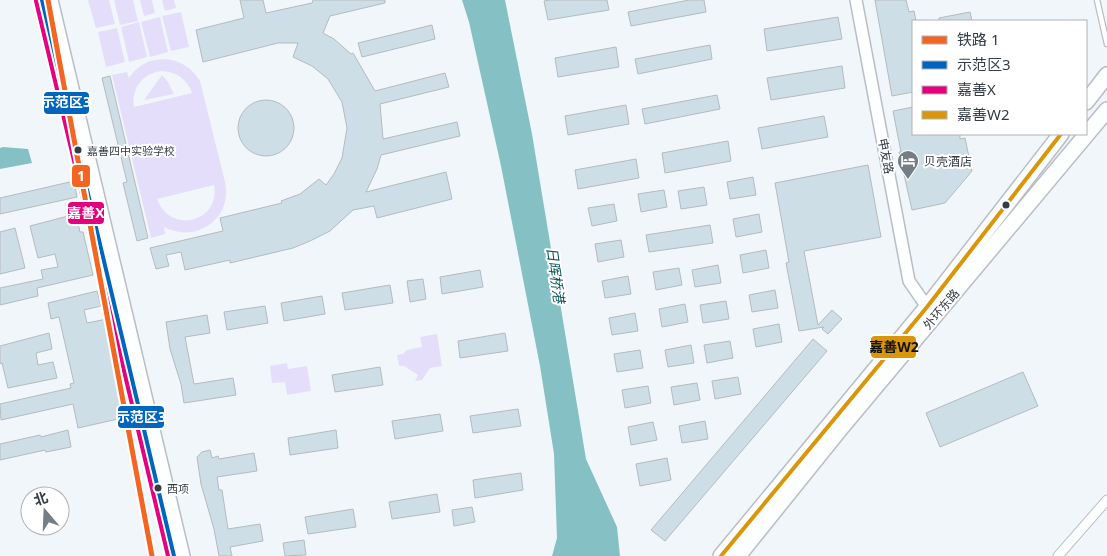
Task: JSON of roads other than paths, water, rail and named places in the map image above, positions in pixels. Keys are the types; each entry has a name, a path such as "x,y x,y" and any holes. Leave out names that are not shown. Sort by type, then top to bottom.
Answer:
{"highway":[{"path":"1087,101 1107,75"},
{"name":"外环东路","path":"1087,134 1107,110"},
{"name":"外环东路","path":"721,556 927,307 1060,135"},
{"name":"外环东路","path":"738,556 840,430 1086,135"}],"main road":[{"path":"42,0 174,556"},
{"path":"52,0 184,556"},
{"name":"申友路","path":"856,0 909,281 927,307"}],"street":[{"path":"1058,556 1107,500"}],"lane":[{"path":"1097,0 1107,44"}],"water":[{"path":"462,0 505,0 532,134 586,459 617,527 620,556 552,556 557,538 554,454 540,366 501,166 469,22"},
{"path":"0,148 28,149 32,163 0,169"}],"rail line":[{"name":"1","path":"48,0 152,556"}],"place":[{"name":"嘉善四中实验学校","path":"78,150"},
{"name":"贝壳酒店","path":"908,180"},
{"name":"西项","path":"158,488"}],"water label":[{"name":"日晖桥港","path":"556,275"}]}
